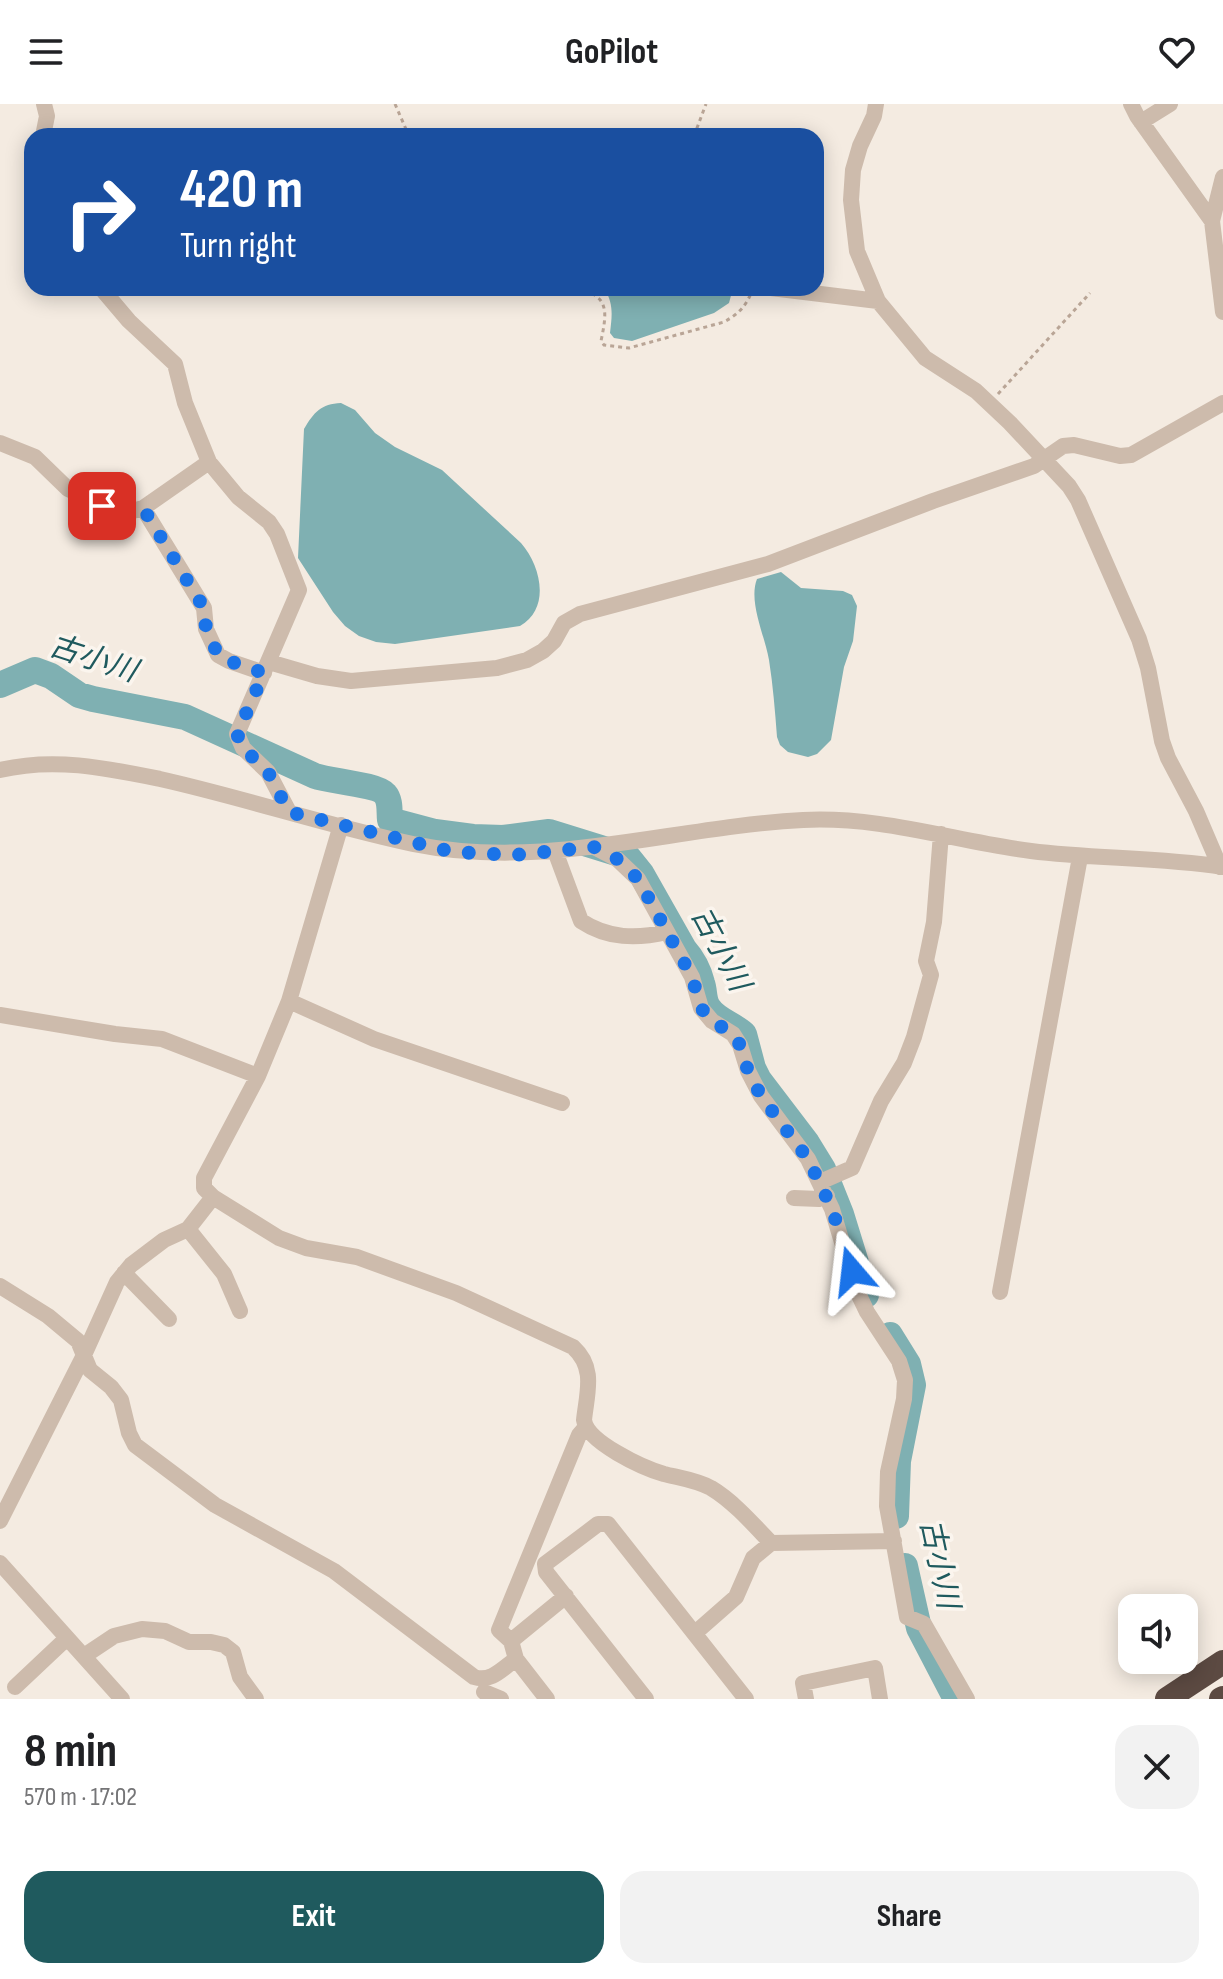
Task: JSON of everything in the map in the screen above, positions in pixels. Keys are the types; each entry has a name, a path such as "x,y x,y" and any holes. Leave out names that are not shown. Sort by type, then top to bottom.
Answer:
{"highway":[{"path":"1167,1699 1223,1662"}],"street":[{"path":"44,104 47,116 45,128"},
{"path":"0,770 54,763 103,767 212,790 453,852 515,855 802,820 865,821 986,844 1080,857 1221,867 1168,758 1148,668 1078,500 1044,458 990,403 925,358 878,301 857,251 851,200 857,158 876,104"},
{"path":"1131,104 1212,221"},
{"path":"1141,122 1170,104"},
{"path":"1223,177 1212,221 1223,312"},
{"path":"824,294 878,301"},
{"path":"108,296 129,321 175,364 185,403 209,462 238,497 269,522 277,534 299,590 237,734 243,748 268,772 289,812"},
{"path":"143,508 204,608 206,629 218,655 229,661 351,681 497,668 527,660 543,651 554,641 564,623 580,614 768,564 1034,466 1063,446 1074,445 1108,454 1131,455 1223,403"},
{"path":"0,443 35,457 68,489 116,511 143,508 209,462"},
{"path":"341,825 289,1001 258,1076 204,1178 204,1188 213,1197 279,1238 306,1248 357,1257 456,1293 573,1347 585,1357 589,1368 585,1428 579,1435 499,1630 511,1641 516,1659 547,1699"},
{"path":"794,1198 819,1199 824,1189 852,1168 881,1101 904,1063 931,975 926,961 934,922 941,834"},
{"path":"594,847 617,859 638,879 692,977 701,1008 712,1021 733,1034 761,1096 802,1150 824,1189 856,1289 899,1361 905,1380 904,1399 888,1472 887,1506 907,1617 924,1624 967,1699"},
{"path":"555,851 581,921 602,932 627,938 667,932"},
{"path":"1000,1292 1080,857"},
{"path":"289,1001 374,1039 562,1103"},
{"path":"0,1015 162,1039 258,1076"},
{"path":"0,1521 84,1355 117,1282 131,1265 164,1240 188,1229 213,1197"},
{"path":"188,1229 224,1274 240,1311"},
{"path":"124,1273 169,1319"},
{"path":"0,1286 48,1316 78,1341 90,1370 121,1400 135,1445 215,1505 334,1571 474,1677 483,1690 501,1699"},
{"path":"585,1428 622,1455 664,1474 686,1478 714,1490 771,1543"},
{"path":"646,1699 546,1572 545,1564 598,1524 608,1524 746,1699"},
{"path":"695,1633 736,1597 753,1558 771,1543 894,1541"},
{"path":"0,1563 122,1699"},
{"path":"511,1641 566,1596"},
{"path":"84,1656 114,1636 142,1629 165,1631 189,1642 224,1645 233,1652 240,1677 256,1699"},
{"path":"15,1687 67,1638"},
{"path":"483,1690 491,1677 516,1659"},
{"path":"806,1699 803,1683 875,1668 880,1699"}],"path":[{"path":"395,104 406,128"},
{"path":"697,128 706,104"},
{"path":"990,403 1090,293"},
{"path":"597,296 605,310 601,341 613,348 629,348 724,322 738,314 750,296"}],"water":[{"path":"608,296 731,296 729,303 714,313 632,341 614,338 610,333 611,305"},
{"path":"341,403 355,410 375,433 395,447 442,470 521,543 534,563 540,586 536,609 530,618 520,626 395,644 359,636 345,626 298,558 304,429 319,410"},
{"path":"781,572 801,588 843,591 852,595 857,606 853,641 844,667 831,740 817,754 808,757 788,752 777,737 769,660 756,608 757,579"}],"waterway":[{"name":"古小川","path":"0,685 35,670 51,676 79,695 185,717 315,776 381,791 388,800 390,820 435,832 473,837 503,838 549,832 629,858 695,965 708,1007 744,1034 759,1080 823,1169 841,1214 866,1295"},
{"name":"古小川","path":"890,1335 908,1364 913,1385 898,1461 896,1516"},
{"name":"古小川","path":"905,1566 919,1628 956,1699"}],"route":[{"path":"102,506 129,512 143,508 204,608 206,629 218,655 264,673 237,734 243,748 268,772 289,812 453,852 515,855 594,847 617,859 638,879 692,977 701,1008 712,1021 733,1034 761,1096 808,1159 827,1196 852,1271"}]}
